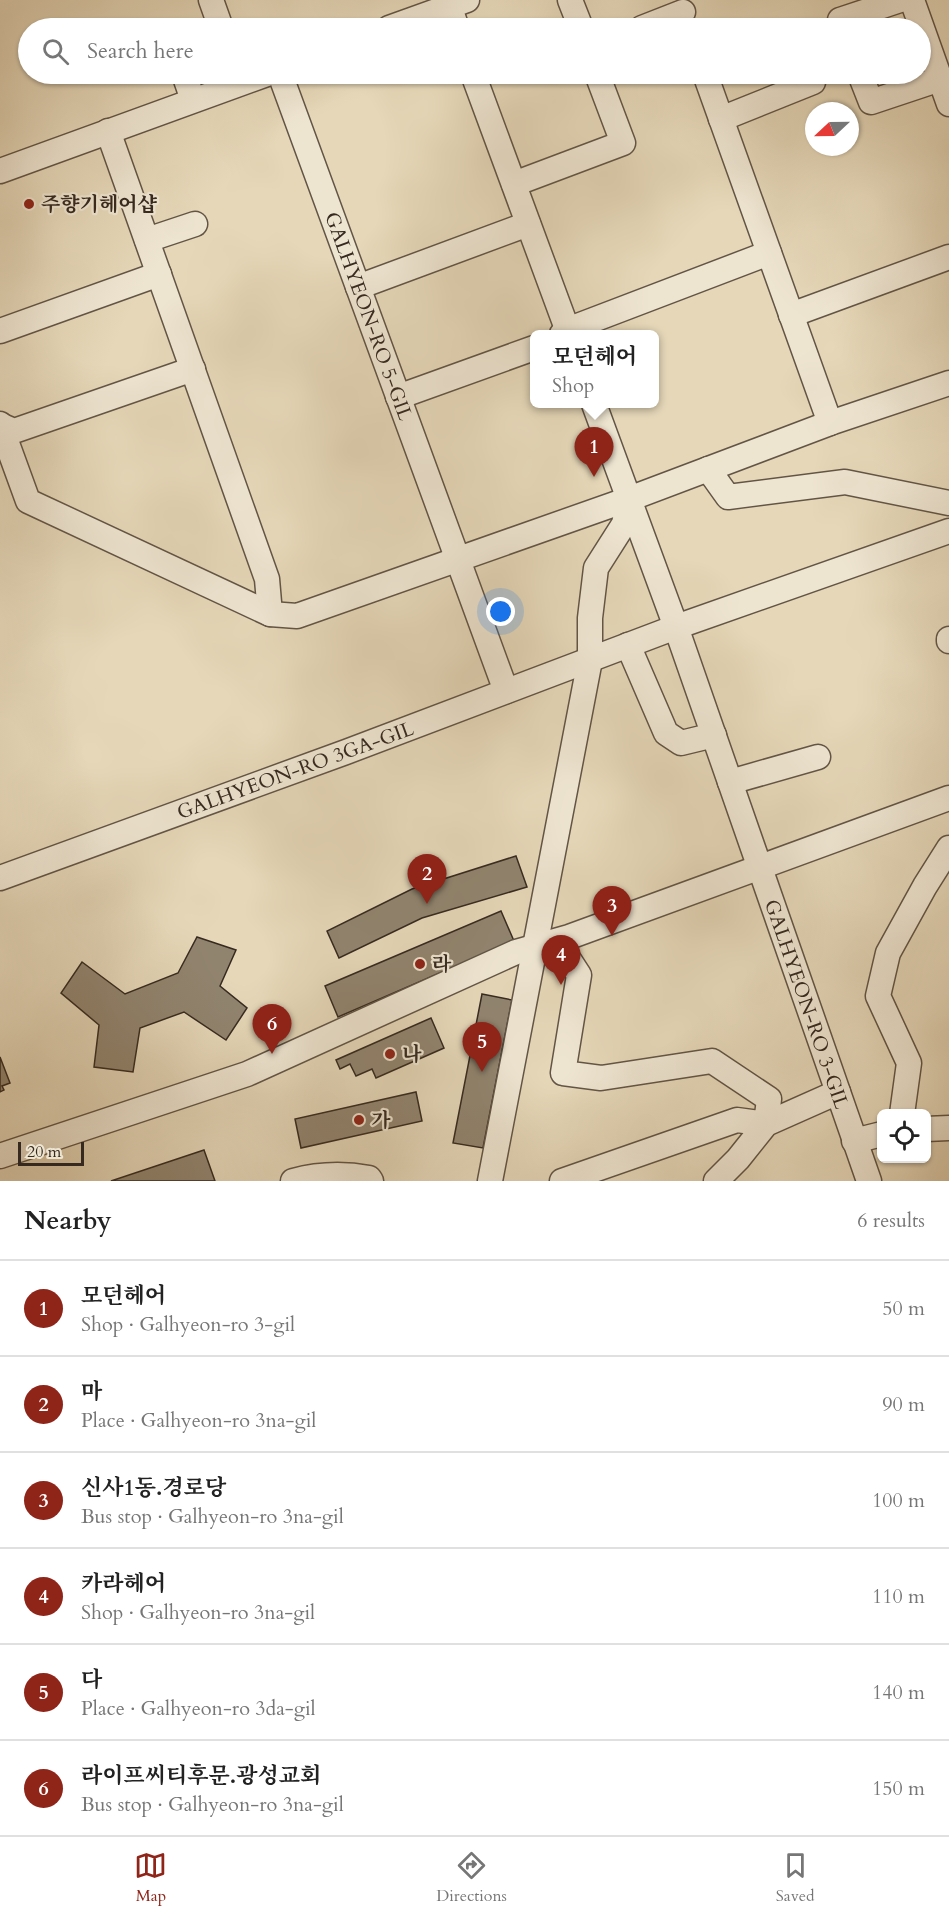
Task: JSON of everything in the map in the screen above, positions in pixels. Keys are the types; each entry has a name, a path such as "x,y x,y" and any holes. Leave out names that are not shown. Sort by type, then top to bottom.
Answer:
{"street":[{"path":"211,0 217,18"},
{"path":"570,0 577,18"},
{"path":"846,18 900,0"},
{"path":"912,0 918,18"},
{"path":"424,18 455,9"},
{"path":"931,54 949,104"},
{"path":"931,82 940,79"},
{"path":"187,84 193,100"},
{"path":"0,171 193,100 226,84"},
{"name":"GALHYEON-RO 5-GIL","path":"284,84 506,691"},
{"path":"477,84 565,330"},
{"path":"514,184 623,143 601,84"},
{"path":"709,84 830,423"},
{"path":"721,119 808,84"},
{"path":"864,84 871,102 925,84"},
{"path":"108,131 267,579 270,614"},
{"path":"147,240 195,224"},
{"path":"358,287 528,224"},
{"path":"574,330 769,253"},
{"path":"791,315 949,257"},
{"path":"0,331 159,274"},
{"path":"398,398 530,349"},
{"path":"0,425 14,431 193,369"},
{"path":"0,425 28,501 270,614 297,616 629,499 830,423 949,383"},
{"name":"GALHYEON-RO 3-GIL","path":"595,408 676,627 869,1181"},
{"path":"708,469 728,497 845,482 949,503"},
{"path":"490,1181 590,660 590,618 596,568 624,524 629,499"},
{"path":"676,627 949,531"},
{"name":"GALHYEON-RO 3GA-GIL","path":"0,878 676,627"},
{"path":"628,645 666,733 681,742 714,735"},
{"path":"730,782 818,757"},
{"path":"0,1156 247,1074 516,952 569,937 949,798"},
{"path":"903,1109 909,1064 878,996 888,954 925,886 949,848"},
{"path":"535,947 566,955 579,975 563,1073 601,1078 712,1061 769,1100 766,1124"},
{"path":"716,1181 738,1159 766,1124 838,1092"},
{"path":"562,1181 737,1120 766,1124"},
{"path":"931,1129 949,1128"},
{"path":"854,1141 877,1135"},
{"path":"293,1181 316,1175 347,1174 369,1178 371,1181"}],"building":[{"path":"516,856 527,887 422,918 339,958 327,931 412,889"},
{"name":"라","path":"501,911 514,941 338,1017 325,986"},
{"path":"197,937 236,950 220,986 247,1008 226,1040 184,1012 140,1028 133,1072 94,1067 99,1025 61,993 82,962 125,994 178,973"},
{"path":"482,994 512,1000 483,1148 453,1143"},
{"name":"나","path":"431,1018 444,1048 376,1078 372,1069 356,1076 350,1064 340,1069 336,1060"},
{"path":"0,1057 10,1083 2,1086 4,1090 0,1092"},
{"name":"가","path":"416,1092 422,1121 301,1148 295,1119"},
{"path":"204,1150 215,1181 111,1181"}],"place":[{"name":"주향기헤어샵","path":"29,204"},
{"name":"모던헤어","path":"594,477"},
{"name":"마","path":"427,904"},
{"name":"신사1동.경로당","path":"612,936"},
{"name":"라","path":"420,964"},
{"name":"카라헤어","path":"561,985"},
{"name":"라이프씨티후문.광성교회","path":"272,1054"},
{"name":"나","path":"390,1054"},
{"name":"다","path":"482,1072"},
{"name":"가","path":"359,1120"}]}
